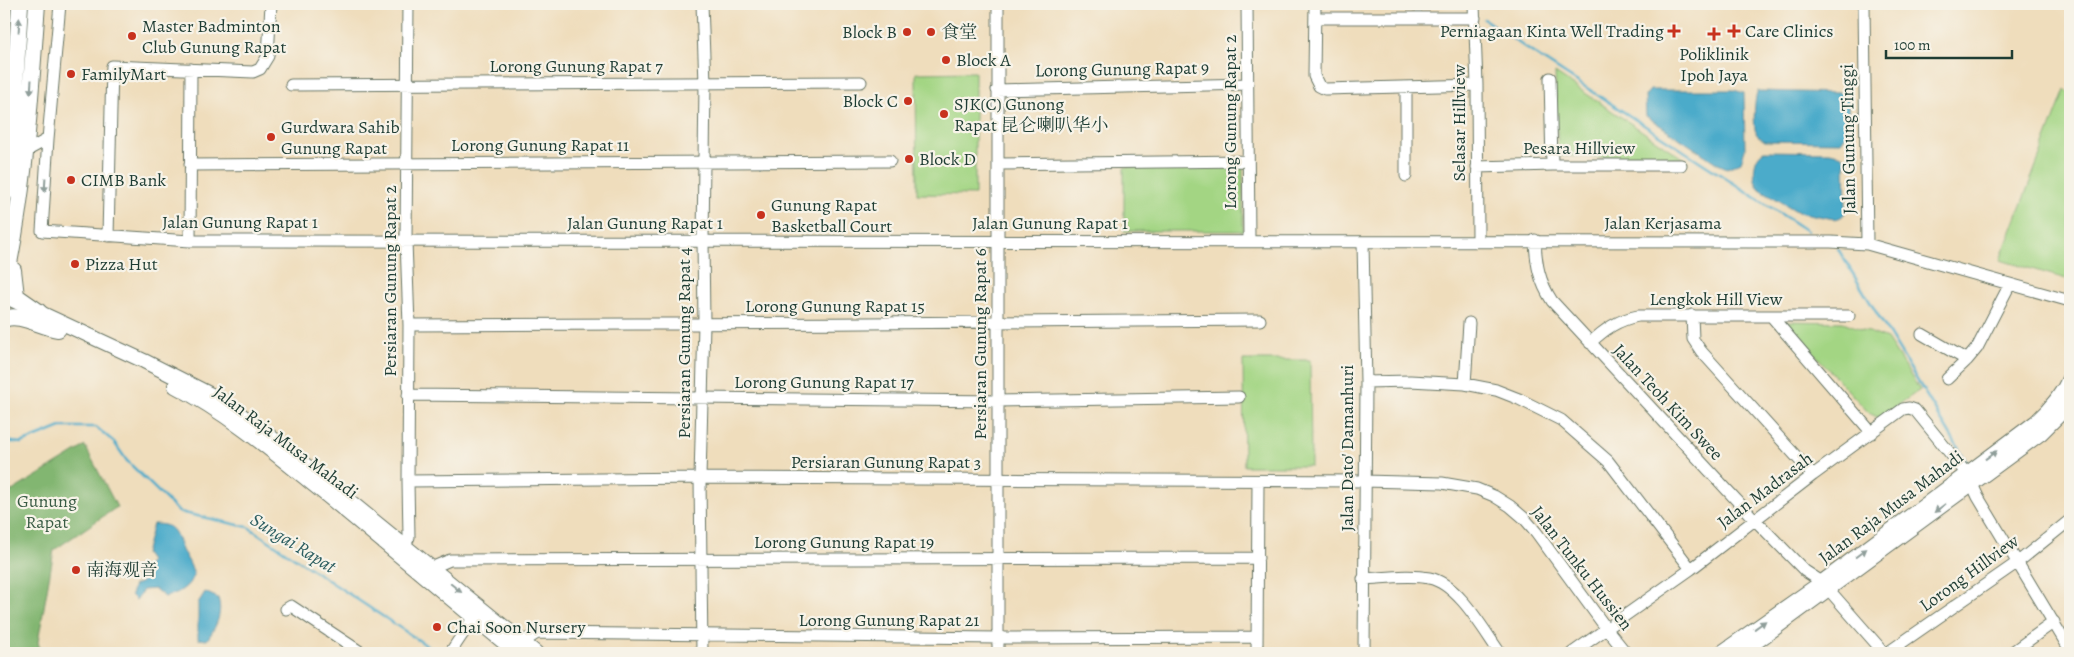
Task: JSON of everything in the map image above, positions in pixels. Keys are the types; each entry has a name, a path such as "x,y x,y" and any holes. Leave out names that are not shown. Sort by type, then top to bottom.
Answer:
{"highway":[{"path":"4,195 12,133 20,4"},
{"path":"4,287 13,245 26,151 38,4"},
{"path":"13,245 13,284 16,296 39,312"},
{"path":"4,320 17,316 43,327 58,329"}],"main road":[{"name":"Jalan Raja Musa Mahadi","path":"4,296 200,388 221,400 272,438 403,551 520,648 536,653"},
{"name":"Jalan Raja Musa Mahadi","path":"4,303 153,375 216,409 403,551 431,568 477,613"},
{"name":"Jalan Raja Musa Mahadi","path":"1750,651 1822,589 1969,479 2036,422 2050,409 2065,389 2070,377"},
{"name":"Jalan Raja Musa Mahadi","path":"1969,479 2041,433 2059,415 2070,398"},
{"name":"Jalan Raja Musa Mahadi","path":"1721,653 1822,589"}],"street":[{"path":"48,140 60,4"},
{"path":"108,236 112,66 246,73 260,69 268,56 271,4"},
{"name":"Persiaran Gunung Rapat 2","path":"403,551 409,537 409,325 406,241 409,85 408,4"},
{"name":"Persiaran Gunung Rapat 4","path":"702,4 705,83 702,240 704,323 700,478 702,653"},
{"name":"Persiaran Gunung Rapat 6","path":"998,4 998,653"},
{"name":"Lorong Gunung Rapat 2","path":"1247,4 1248,241"},
{"path":"1315,4 1314,76 1320,86 1330,90 1477,85"},
{"name":"Selasar Hillview","path":"1474,4 1477,85 1478,241"},
{"name":"Jalan Gunung Tinggi","path":"1864,4 1867,244"},
{"path":"1315,18 1475,18"},
{"path":"190,241 192,69"},
{"path":"1550,78 1552,165"},
{"name":"Lorong Gunung Rapat 7","path":"291,85 861,82"},
{"name":"Lorong Gunung Rapat 9","path":"997,90 1248,84"},
{"path":"1406,87 1406,176"},
{"path":"29,119 48,140"},
{"path":"26,151 48,140"},
{"name":"Jalan Gunung Rapat 1","path":"48,140 42,231 190,241 1248,241"},
{"name":"Lorong Gunung Rapat 11","path":"190,165 890,161"},
{"path":"998,164 1248,161"},
{"name":"Pesara Hillview","path":"1477,167 1681,165"},
{"name":"Jalan Kerjasama","path":"1248,241 1363,243 1535,240 1831,242 1867,244 2070,301"},
{"name":"Jalan Teoh Kim Swee","path":"1535,240 1538,275 1543,288 1552,301 1754,520 1822,589 1878,653"},
{"name":"Jalan Dato' Damanhuri","path":"1363,243 1366,382 1363,579 1364,653"},
{"path":"1947,379 1977,348 2010,284"},
{"path":"1692,315 1693,339 1701,351 1813,475"},
{"name":"Lengkok Hill View","path":"1590,343 1600,333 1624,319 1638,316 1849,316"},
{"path":"1772,317 1872,433"},
{"name":"Lorong Gunung Rapat 15","path":"409,325 998,324 1260,320"},
{"path":"1465,384 1469,323"},
{"path":"1922,334 1967,360"},
{"path":"1366,382 1410,381 1465,384 1496,390 1561,420 1608,461 1691,569"},
{"name":"Lorong Gunung Rapat 17","path":"408,395 998,401 1239,397"},
{"name":"Jalan Madrasah","path":"1572,653 1691,569 1813,475 1903,409 1916,410 1969,479 2070,650"},
{"name":"Persiaran Gunung Rapat 3","path":"408,481 700,478 1364,481"},
{"path":"1256,653 1258,480"},
{"name":"Jalan Tunku Hussien","path":"1364,481 1442,483 1477,490 1494,496 1524,518 1536,532 1626,653"},
{"name":"Lorong Hillview","path":"1887,653 2018,562 2070,520"},
{"name":"Lorong Gunung Rapat 19","path":"431,568 450,560 1258,558"},
{"path":"1363,579 1417,577 1431,578 1443,583 1453,591 1500,653"},
{"path":"1822,589 1880,648 1882,653"},
{"path":"286,609 291,606 362,653"},
{"path":"451,652 477,613"},
{"path":"2011,653 2054,622"},
{"name":"Lorong Gunung Rapat 21","path":"520,648 537,633 999,638 1257,637"}],"green space":[{"path":"975,72 975,195 917,194 916,73"},
{"path":"1555,73 1684,159 1558,156"},
{"path":"2065,90 2070,93 2070,280 2000,260"},
{"path":"1124,167 1243,167 1243,231 1124,231"},
{"path":"1784,321 1843,322 1887,339 1920,390 1879,418 1869,413"},
{"path":"1243,360 1310,360 1311,466 1244,466"},
{"name":"Gunung Rapat","path":"85,446 117,507 54,550 38,642 41,653 4,653 4,488 12,491"}],"water":[{"path":"1650,90 1734,90 1744,93 1745,150 1741,162 1727,168 1718,164 1646,116 1645,96"},
{"path":"1758,91 1841,93 1846,95 1848,98 1848,122 1844,138 1841,142 1765,141 1758,136 1755,129 1755,105"},
{"path":"1764,151 1830,152 1842,155 1845,160 1846,210 1843,215 1834,219 1798,212 1760,189 1754,175 1757,158"},
{"path":"153,524 161,524 174,530 194,575 186,587 175,594 165,597 155,589 143,590 136,600 131,595 134,585 142,582 150,561 145,554"},
{"path":"205,592 218,598 220,609 216,625 207,640 198,639 198,603"}],"waterway":[{"path":"1484,19 1536,55 1807,231"},
{"path":"1838,249 1966,461"},
{"name":"Sungai Rapat","path":"4,441 21,443 61,427 96,427 114,442 127,461 179,512 248,527 438,653"}],"place":[{"name":"Perniagaan Kinta Well Trading","path":"1674,31"},
{"name":"Care Clinics","path":"1734,31"},
{"name":"Block B","path":"907,32"},
{"name":"食堂","path":"931,32"},
{"name":"Poliklinik Ipoh Jaya","path":"1714,34"},
{"name":"Master Badminton Club Gunung Rapat","path":"132,36"},
{"name":"Block A","path":"946,60"},
{"name":"FamilyMart","path":"71,74"},
{"name":"Block C","path":"908,101"},
{"name":"SJK(C) Gunong Rapat 昆仑喇叭华小","path":"944,114"},
{"name":"Gurdwara Sahib Gunung Rapat","path":"271,137"},
{"name":"Block D","path":"909,159"},
{"name":"CIMB Bank","path":"71,180"},
{"name":"Gunung Rapat Basketball Court","path":"761,215"},
{"name":"Pizza Hut","path":"75,264"},
{"name":"南海观音","path":"76,570"},
{"name":"Chai Soon Nursery","path":"437,627"}]}
